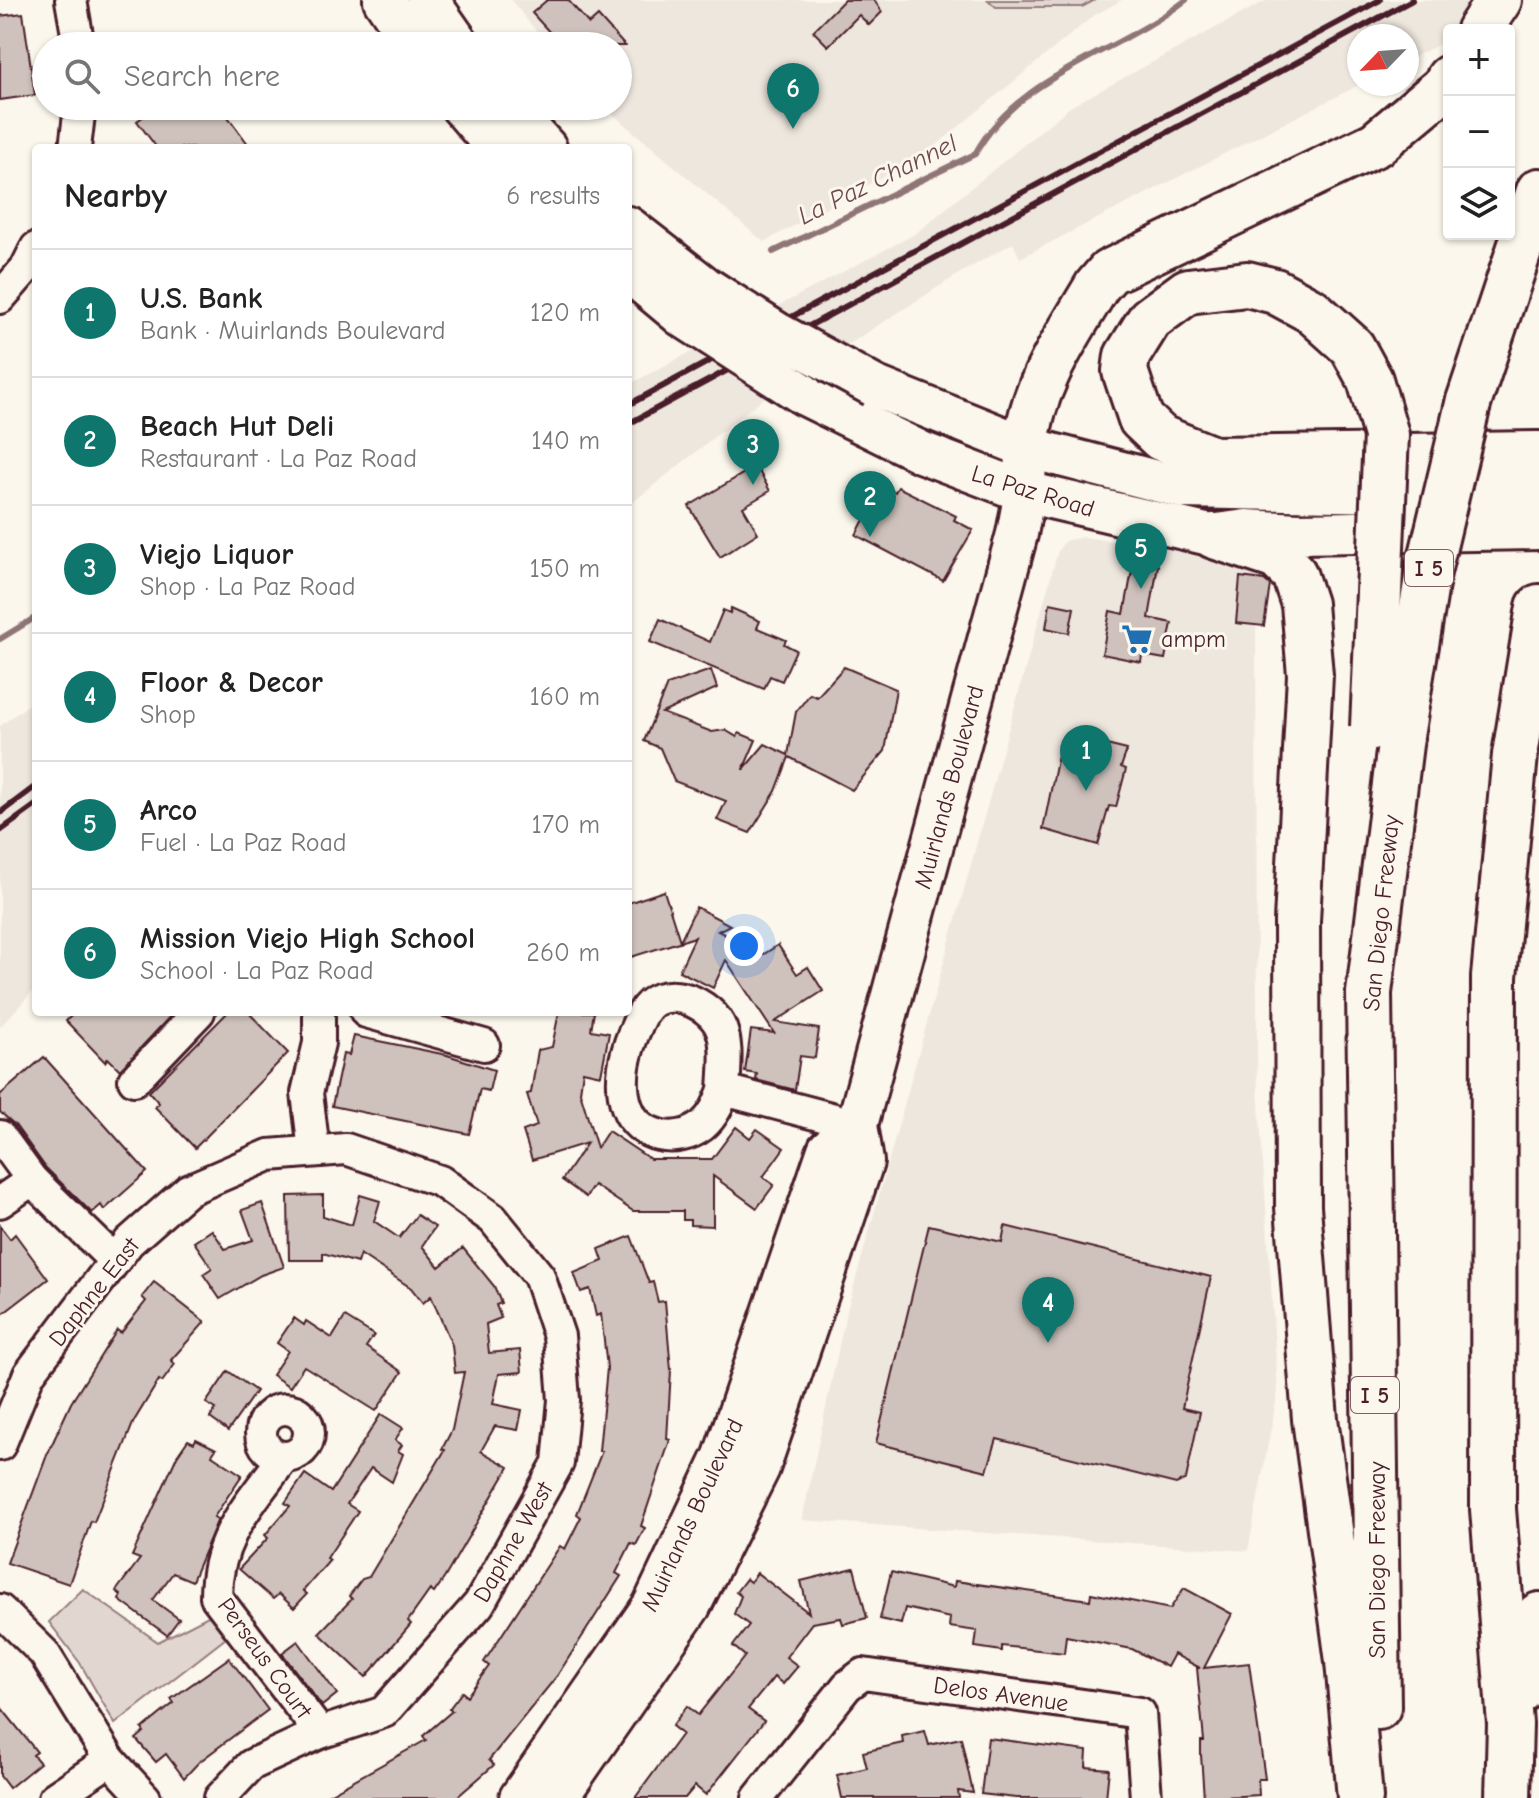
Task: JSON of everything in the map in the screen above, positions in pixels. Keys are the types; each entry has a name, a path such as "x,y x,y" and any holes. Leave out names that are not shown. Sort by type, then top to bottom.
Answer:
{"highway":[{"path":"1483,24 1499,0"},
{"path":"1026,447 1028,419 1039,386 1097,286 1109,272 1376,144 1443,88"},
{"name":"I 5","path":"1387,731 1468,404 1539,191"},
{"path":"1387,731 1386,435 1370,380 1352,347 1312,311 1275,291 1247,284 1188,291 1150,319 1127,356 1125,371 1141,419 1161,438 1213,459 1539,454"},
{"path":"1214,536 1277,557 1294,574 1304,604 1310,675 1297,921 1298,1207 1315,1419 1348,1661 1360,1798"},
{"path":"1508,1798 1510,1724 1493,1509 1491,1221 1494,977 1515,755 1539,607"},
{"name":"San Diego Freeway","path":"1379,1798 1369,993 1387,731"},
{"path":"1510,1724 1539,1615"}],"main road":[{"path":"384,0 406,32"},
{"path":"428,0 450,32"},
{"path":"473,120 494,144"},
{"path":"521,120 542,144"},
{"name":"La Paz Road","path":"632,232 694,302 803,394 923,453 1025,492 1099,512 1214,536 1246,530 1298,533 1539,529"},
{"name":"La Paz Road","path":"632,273 694,302 777,333 874,386 1026,447 1183,488 1539,495"},
{"name":"Muirlands Boulevard","path":"557,1798 690,1606 759,1468 863,1162 857,1125 985,656 1025,492 1026,447"},
{"name":"Muirlands Boulevard","path":"520,1798 653,1606 724,1456 828,1150 857,1125"}],"street":[{"path":"71,0 77,32"},
{"path":"75,144 78,120"},
{"path":"0,298 26,268 32,256"},
{"path":"681,996 700,1005 718,1023 725,1046 724,1090 715,1113 688,1135 670,1138 637,1124 627,1107 623,1087 626,1052 646,1008 660,998 681,996"},
{"path":"134,1080 195,1016"},
{"path":"314,1151 307,1093 319,1043 319,1016"},
{"path":"380,1016 484,1045"},
{"path":"724,1090 857,1125"},
{"path":"0,1136 32,1180 114,1260"},
{"name":"Daphne East","path":"0,1445 29,1374 114,1260 188,1190 269,1155 346,1149 440,1181 493,1219"},
{"path":"0,1202 32,1180"},
{"name":"Daphne West","path":"220,1798 251,1765 320,1733 384,1712 479,1604 558,1463 564,1400 559,1336 539,1276 493,1219"},
{"name":"Perseus Court","path":"284,1457 233,1528 220,1555 216,1597 320,1733"},
{"path":"0,1610 44,1653 110,1760 145,1798"},
{"name":"Delos Avenue","path":"758,1798 847,1686 863,1674 1140,1713 1146,1798"},
{"path":"54,1798 110,1760"}],"shaded area":[{"path":"511,0 1122,0 1093,16 928,152 764,242 620,120 632,120 632,32 537,32"},
{"path":"988,0 1095,0 1082,7 996,7"},
{"path":"1267,0 1526,0 1479,24 1443,24 1443,42 1419,55 1419,24 1347,24 1347,91 1020,258 1013,243 962,272 761,400 632,503 632,383 915,234 1070,107"},
{"path":"1083,537 1256,562 1257,1073 1278,1391 1248,1551 802,1520 845,1318 1058,551 1065,541"},
{"path":"32,702 32,992 0,1027 0,726"},
{"path":"83,1589 158,1642 210,1615 226,1638 115,1724 80,1663 49,1622"}],"building":[{"path":"547,0 568,0 589,24 598,16 612,32 549,32 532,13"},
{"path":"844,0 874,0 882,12 869,25 859,15 828,46 813,31"},
{"path":"23,13 32,95 0,100 0,16"},
{"path":"230,120 248,144 154,144 137,121"},
{"path":"756,466 770,491 743,507 758,533 720,557 689,506"},
{"path":"882,485 895,492 898,487 956,516 954,520 973,530 943,581 856,535"},
{"name":"ampm","path":"1134,560 1158,565 1149,618 1172,623 1165,659 1142,655 1141,662 1102,654 1110,611 1124,614"},
{"path":"1240,577 1264,580 1270,585 1264,626 1236,623"},
{"path":"1050,603 1074,608 1069,633 1046,628"},
{"path":"731,608 760,621 757,628 786,640 784,644 796,650 782,681 770,676 764,689 650,642 660,619 710,642 723,610 730,613"},
{"path":"844,667 896,689 885,751 852,790 789,757 776,791 750,833 717,820 726,801 674,781 660,748 644,741 667,685 711,670 717,688 662,713 712,732 725,730 737,737 739,733 756,740 743,770 765,744 788,755 796,712 810,694 817,697"},
{"path":"1086,740 1127,750 1121,767 1126,769 1116,807 1109,806 1098,845 1043,829 1059,751 1082,757"},
{"path":"664,891 680,941 696,907 730,925 718,931 764,954 778,945 797,974 808,967 823,991 775,1022 819,1029 815,1058 800,1056 795,1090 756,1080 757,1074 745,1072 751,1030 774,1033 726,960 713,988 679,971 695,937 632,957 632,902"},
{"path":"71,1016 170,1016 120,1070 108,1058 105,1062 66,1021"},
{"path":"224,1016 252,1016 288,1053 195,1148 155,1107 159,1103 149,1092"},
{"path":"558,1016 593,1016 591,1030 609,1033 601,1075 583,1071 580,1092 597,1148 608,1131 650,1159 712,1159 736,1127 750,1138 757,1129 784,1148 763,1177 774,1185 757,1208 713,1176 713,1226 690,1225 690,1220 683,1220 683,1211 633,1211 594,1185 586,1197 562,1180 587,1143 532,1160 523,1131 537,1126 527,1094 531,1093 538,1050 552,1047"},
{"path":"354,1036 447,1055 494,1070 489,1091 480,1089 469,1134 332,1106 343,1054 349,1055"},
{"path":"44,1057 147,1172 104,1210 101,1205 92,1213 46,1168 15,1125 0,1112 0,1095"},
{"path":"323,1195 323,1216 352,1225 360,1195 380,1201 374,1221 399,1238 417,1215 435,1227 422,1246 439,1267 463,1248 494,1286 501,1303 496,1305 501,1318 486,1324 489,1353 520,1350 522,1372 499,1374 493,1404 522,1410 518,1430 495,1426 481,1451 509,1467 445,1577 434,1593 430,1590 408,1621 411,1624 366,1677 319,1633 352,1599 349,1596 362,1579 369,1577 445,1450 442,1449 452,1430 464,1372 455,1373 452,1345 431,1296 423,1303 411,1288 360,1254 357,1263 323,1253 323,1260 289,1260 288,1196"},
{"path":"262,1203 284,1267 261,1275 220,1299 203,1274 212,1268 194,1242 212,1230 225,1249 253,1240 242,1210"},
{"path":"929,1225 1002,1242 1005,1226 1211,1277 1182,1408 1200,1412 1186,1479 1176,1484 997,1439 987,1471 876,1443"},
{"path":"0,1226 10,1239 15,1234 48,1279 0,1316"},
{"path":"631,1236 649,1283 653,1282 658,1302 665,1301 671,1370 667,1439 670,1440 641,1526 645,1528 636,1545 631,1543 616,1573 621,1576 557,1676 489,1760 494,1765 456,1798 322,1798 426,1740 423,1736 452,1711 449,1709 462,1692 467,1696 489,1666 484,1662 560,1546 565,1549 581,1517 577,1514 602,1451 599,1451 607,1368 601,1314 596,1316 590,1289 581,1292 574,1273 603,1261 599,1249"},
{"path":"154,1282 205,1322 171,1360 175,1364 162,1382 159,1380 134,1421 94,1522 91,1521 69,1584 7,1563 47,1455 71,1403 117,1330 121,1333 146,1301 142,1297"},
{"path":"345,1317 374,1335 366,1347 402,1372 376,1411 304,1366 290,1387 272,1375 288,1351 277,1343 294,1318 304,1325 306,1321 332,1338"},
{"path":"228,1371 256,1391 228,1431 210,1418 216,1409 206,1403"},
{"path":"381,1414 403,1428 395,1440 402,1445 398,1451 403,1454 392,1482 371,1468 347,1504 358,1511 327,1558 330,1560 303,1591 307,1594 294,1608 279,1594 273,1599 239,1569 268,1538 265,1535 290,1506 285,1503 305,1474 331,1492"},
{"path":"196,1439 216,1449 212,1455 242,1475 214,1517 218,1519 192,1581 173,1573 153,1600 179,1619 167,1635 119,1600 121,1595 116,1591 140,1559 132,1556 177,1456 188,1440 194,1443"},
{"path":"854,1568 867,1618 843,1624 841,1618 812,1623 786,1657 798,1666 783,1684 774,1677 748,1709 764,1721 706,1795 695,1786 685,1798 635,1798 682,1734 672,1726 687,1706 698,1715 745,1656 733,1646 749,1625 734,1614 741,1596 736,1592 746,1579 750,1582 757,1573 809,1613 801,1581"},
{"path":"891,1572 954,1587 955,1581 1090,1600 1091,1593 1170,1609 1184,1588 1232,1614 1204,1668 1249,1663 1265,1779 1258,1779 1259,1795 1204,1798 1201,1741 1204,1741 1197,1668 1200,1668 1174,1654 1167,1667 1132,1649 1066,1636 1064,1653 1002,1646 1002,1651 975,1647 977,1631 949,1627 950,1618 905,1608 901,1624 880,1619"},
{"path":"298,1641 337,1694 322,1706 282,1653"},
{"path":"229,1658 268,1710 199,1762 184,1778 166,1754 156,1762 136,1739 144,1732 142,1729 174,1703 171,1699"},
{"path":"0,1706 37,1752 33,1755 40,1763 9,1788 0,1776"},
{"path":"925,1731 929,1745 961,1738 973,1793 958,1791 959,1798 842,1798 837,1775 867,1768 863,1752 903,1743 902,1736"},
{"path":"988,1738 1087,1751 1086,1767 1109,1769 1106,1798 1016,1798 981,1794"}],"waterway":[{"name":"La Paz Channel","path":"773,252 975,154 994,127 1043,84 1159,19 1186,0"},
{"name":"La Paz Channel","path":"0,639 32,619"}],"railway":[{"path":"632,403 1380,0"},
{"path":"632,422 1412,0"},
{"path":"0,813 32,789"},
{"path":"0,831 32,808"}],"place":[{"name":"Mission Viejo High School","path":"793,129"},
{"name":"Viejo Liquor","path":"753,485"},
{"name":"Beach Hut Deli","path":"870,537"},
{"name":"Arco","path":"1141,589"},
{"name":"ampm","path":"1137,639"},
{"name":"U.S. Bank","path":"1086,791"},
{"name":"Floor & Decor","path":"1048,1343"}]}
